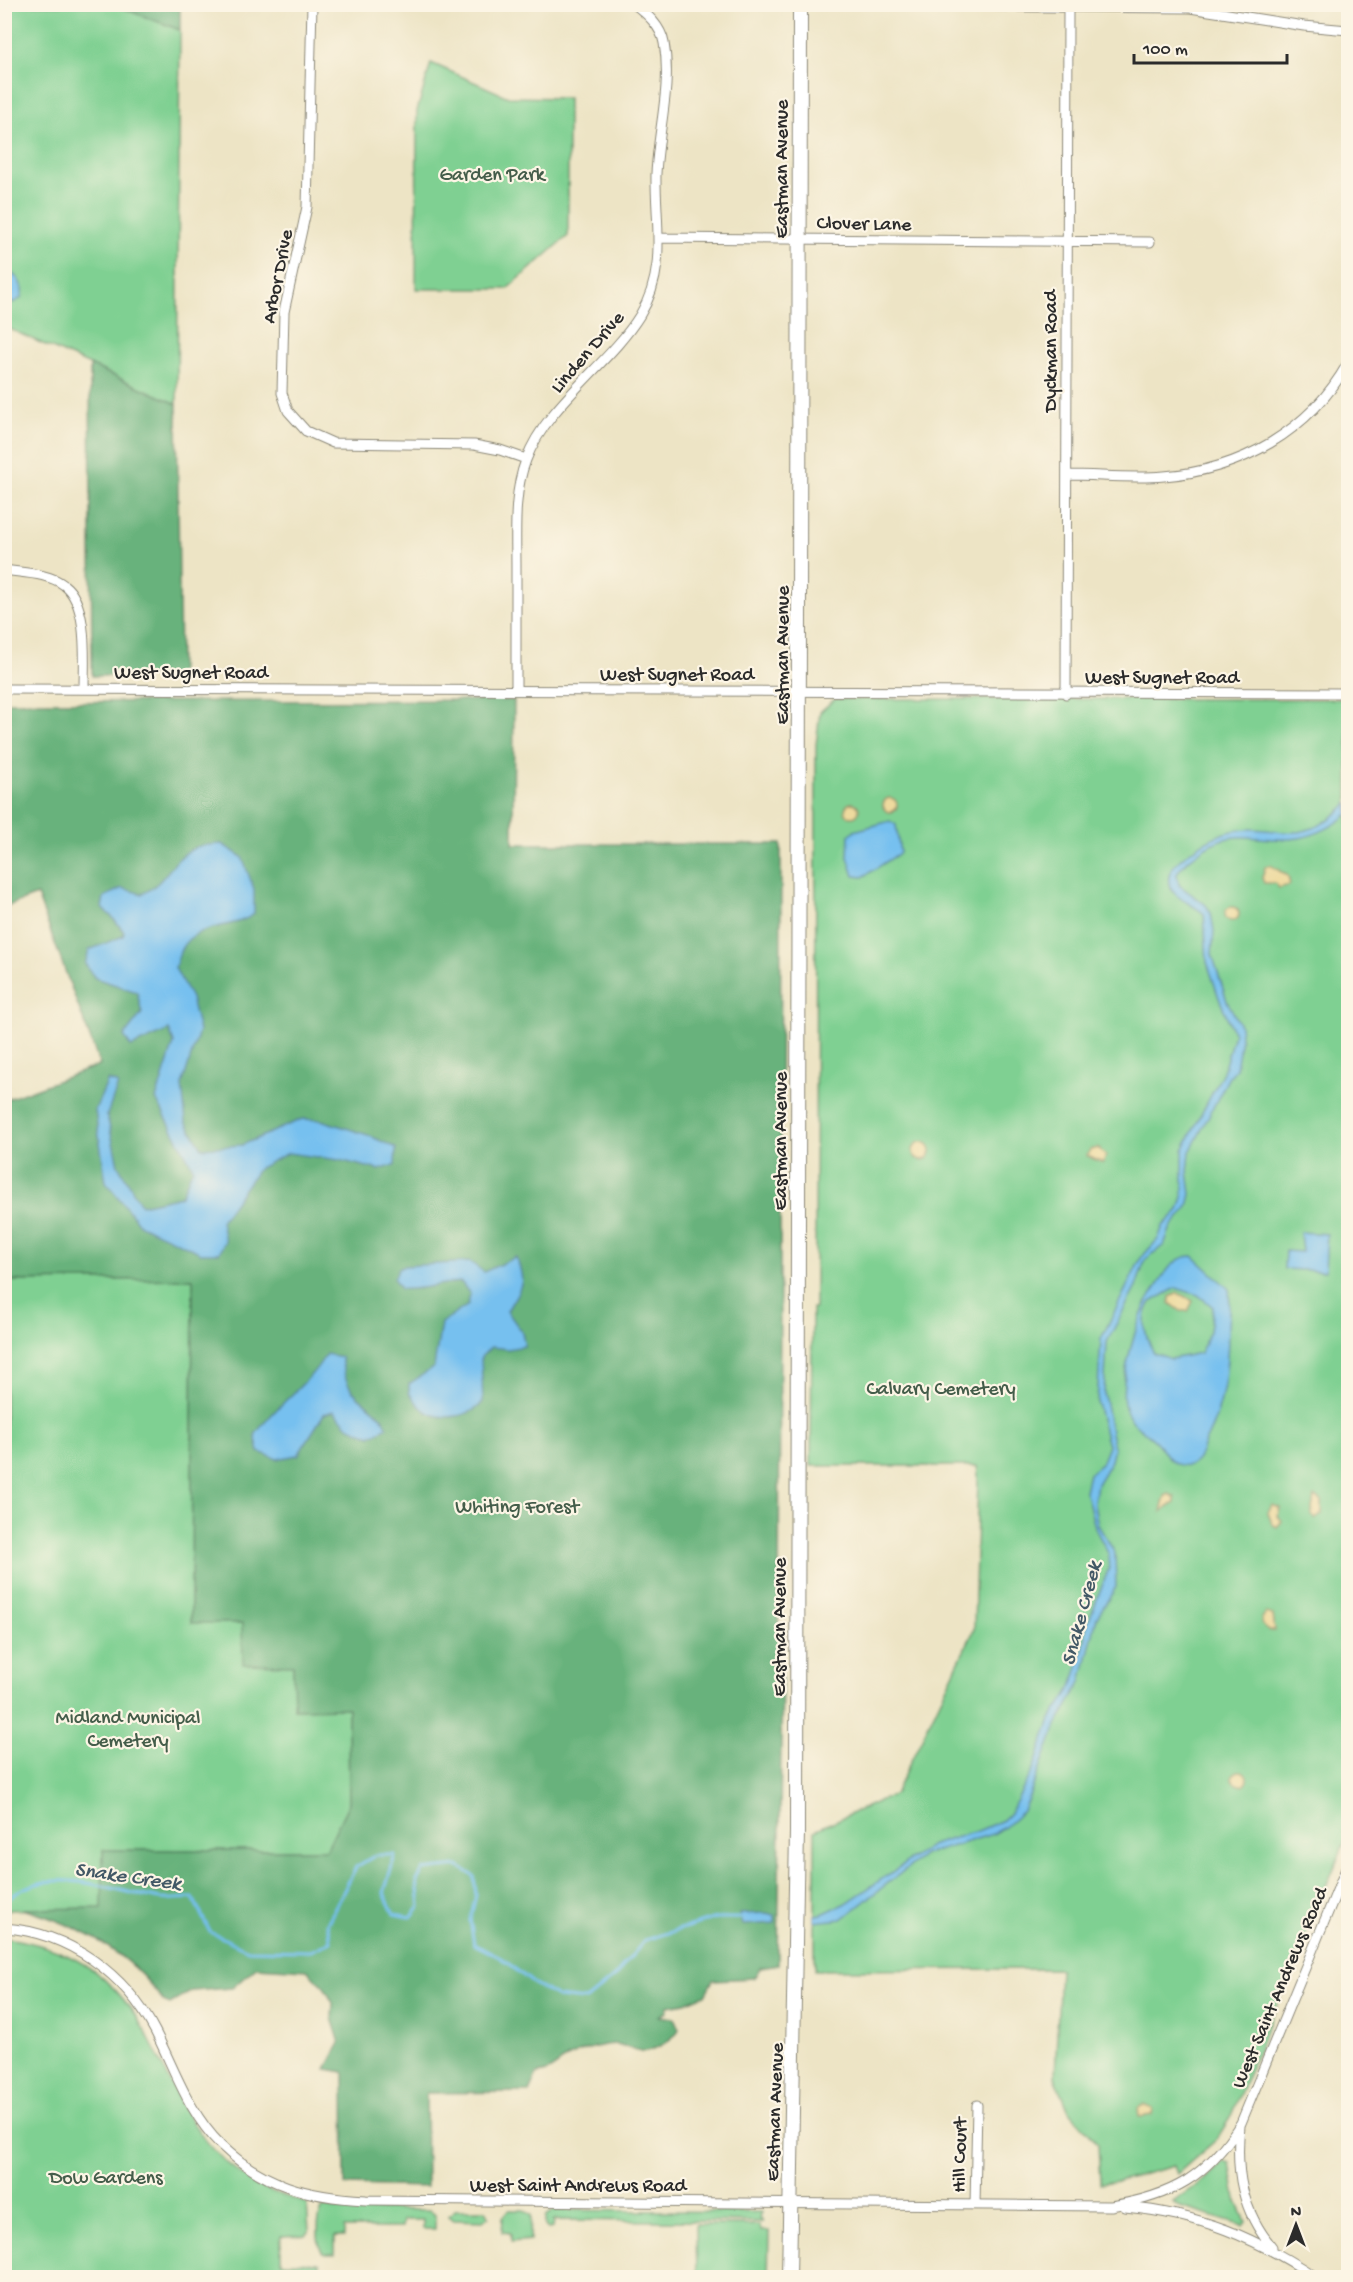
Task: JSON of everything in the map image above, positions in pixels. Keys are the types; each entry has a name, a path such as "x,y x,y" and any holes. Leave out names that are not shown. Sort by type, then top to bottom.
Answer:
{"main road":[{"name":"Eastman Avenue","path":"789,2277 797,1843 801,691 800,4"}],"street":[{"name":"Arbor Drive","path":"312,4 307,207 284,312 282,393 288,411 306,431 333,443 474,445 500,450 526,459"},
{"name":"Linden Drive","path":"516,690 516,510 526,459 537,439 561,407 624,338 641,314 652,290 659,265 660,238 656,174 664,108 664,41 659,29 634,4"},
{"path":"916,6 1230,9 1304,26 1348,30"},
{"name":"Dyckman Road","path":"1066,694 1068,8"},
{"name":"Clover Lane","path":"660,238 1150,242"},
{"path":"1067,475 1163,476 1202,471 1237,459 1274,442 1310,415 1348,363"},
{"path":"4,570 46,576 65,585 79,607 84,643 84,688"},
{"name":"West Sugnet Road","path":"4,689 1066,694 1348,693"},
{"name":"West Saint Andrews Road","path":"4,1928 31,1931 68,1945 116,1977 141,2007 186,2095 207,2130 235,2157 289,2189 315,2196 366,2200 1111,2206 1156,2196 1188,2181 1214,2160 1241,2123 1348,1864"},
{"name":"Hill Court","path":"975,2205 976,2105"},
{"name":"West Saint Andrews Road","path":"1241,2123 1237,2156 1241,2187 1254,2223 1275,2252"},
{"path":"1111,2206 1144,2209 1198,2219 1243,2235 1317,2277"}],"green space":[{"path":"5,5 114,5 180,30 177,404 5,327"},
{"path":"114,5 180,5 180,30"},
{"name":"Garden Park","path":"431,63 508,97 568,98 568,236 507,289 416,289 417,111"},
{"path":"90,365 177,404 180,676 92,676"},
{"name":"Calvary Cemetery","path":"835,699 1348,699 1348,1834 1230,2118 1216,2140 1177,2174 1174,2166 1119,2181 1100,2183 1098,2144 1068,2109 1055,2077 1060,1969 815,1970 815,1830 895,1794 974,1630 978,1475 977,1466 811,1466 812,1308 815,1308 816,745 820,712"},
{"name":"Whiting Forest","path":"514,700 513,844 781,844 779,1668 782,1672 778,1965 760,1968 754,1978 713,1980 705,1995 685,2003 668,2006 667,2012 659,2016 674,2018 679,2029 668,2041 651,2050 641,2051 611,2044 587,2050 569,2057 542,2074 537,2074 529,2092 426,2093 427,2187 345,2185 344,2072 326,2069 340,2043 332,2018 333,2003 324,1987 307,1970 256,1967 232,1988 192,1991 170,2004 163,2001 134,1968 101,1942 63,1923 22,1909 102,1908 103,1850 326,1850 349,1803 348,1708 294,1709 293,1665 243,1664 242,1623 191,1623 193,1279 5,1281 5,1100 100,1065 37,895 5,907 5,702"},
{"name":"Midland Municipal Cemetery","path":"193,1279 191,1622 242,1623 293,1665 294,1709 348,1707 349,1803 326,1850 103,1850 103,1908 5,1910 5,1281"},
{"name":"Dow Gardens","path":"5,1938 27,1942 68,1955 102,1977 117,1992 143,2028 192,2121 214,2150 236,2170 254,2182 272,2192 307,2204 309,2232 306,2235 281,2236 281,2262 320,2263 320,2267 315,2267 315,2272 291,2272 290,2278 5,2277"},
{"path":"1224,2161 1230,2163 1236,2199 1246,2222 1243,2226 1177,2206 1173,2202 1206,2179"},
{"path":"323,2208 430,2210 435,2215 435,2229 423,2229 423,2220 403,2220 402,2228 344,2228 344,2236 335,2236 335,2254 325,2254 318,2239 319,2218"},
{"path":"454,2210 486,2210 489,2216 483,2221 454,2220 449,2216"},
{"path":"509,2210 524,2210 531,2215 530,2240 511,2242 511,2233 502,2232 503,2217"},
{"path":"554,2210 762,2212 760,2218 763,2222 554,2220 553,2228 548,2229 545,2226 545,2217"},
{"path":"696,2225 759,2225 761,2231 769,2231 768,2277 697,2277"}],"sand":[{"path":"890,798 895,800 897,805 895,810 890,812 885,810 883,805 885,800"},
{"path":"852,803 857,805 859,810 857,815 852,817 847,815 845,810 847,805"},
{"path":"1270,865 1288,876 1290,885 1279,888 1275,883 1264,883 1262,878 1265,867"},
{"path":"1229,907 1235,907 1239,914 1235,921 1229,921 1225,917 1225,911"},
{"path":"922,1142 928,1145 931,1151 928,1157 922,1160 916,1157 913,1151 916,1145"},
{"path":"1098,1148 1106,1156 1103,1163 1087,1156 1090,1150"},
{"path":"1178,1293 1193,1301 1188,1311 1181,1311 1170,1303 1170,1297"},
{"path":"1169,1494 1175,1497 1175,1503 1161,1512 1165,1496"},
{"path":"1314,1497 1322,1501 1322,1514 1316,1519 1311,1515"},
{"path":"1272,1505 1280,1508 1278,1516 1282,1521 1277,1527 1272,1524 1268,1512"},
{"path":"1266,1613 1273,1615 1275,1631 1269,1631 1262,1625 1262,1618"},
{"path":"1240,1771 1245,1773 1247,1778 1245,1783 1240,1785 1235,1783 1233,1778 1235,1773"},
{"path":"1143,2105 1153,2109 1152,2115 1139,2117 1138,2108"}],"water":[{"path":"5,271 17,278 22,294 21,298 15,302 5,304"},
{"path":"1348,803 1348,814 1319,832 1299,838 1235,837 1223,839 1196,854 1177,874 1179,885 1206,905 1211,913 1214,931 1212,954 1227,1001 1240,1025 1241,1038 1236,1069 1229,1077 1190,1152 1188,1172 1191,1194 1188,1207 1171,1227 1164,1245 1145,1260 1136,1287 1107,1342 1104,1394 1114,1448 1111,1461 1097,1484 1094,1504 1098,1525 1115,1553 1116,1587 1097,1617 1081,1682 1057,1725 1023,1811 993,1834 924,1855 842,1919 814,1922 814,1915 822,1914 848,1902 932,1845 1003,1820 1010,1813 1032,1772 1051,1719 1072,1687 1085,1642 1087,1625 1109,1568 1109,1555 1096,1530 1085,1491 1089,1474 1101,1464 1108,1446 1097,1403 1101,1339 1141,1258 1158,1239 1163,1226 1179,1210 1183,1197 1183,1150 1223,1072 1234,1034 1207,962 1204,914 1174,893 1168,880 1170,872 1175,864 1189,852 1221,835 1248,829 1284,832 1307,830 1329,820"},
{"path":"890,821 896,825 900,853 863,877 854,876 848,857 849,835 854,831"},
{"path":"222,844 242,857 254,889 254,914 246,919 198,933 183,946 178,957 175,968 191,998 199,1031 182,1085 186,1122 202,1148 242,1145 302,1119 321,1120 368,1135 396,1148 395,1165 379,1170 339,1160 288,1153 259,1168 221,1221 225,1241 219,1253 201,1253 140,1225 106,1182 95,1110 108,1080 118,1084 107,1115 118,1165 141,1205 181,1196 193,1168 156,1099 174,1043 169,1030 131,1047 124,1036 142,1013 137,992 95,978 85,964 89,950 123,936 124,932 102,908 104,897 122,888 142,894 157,884 180,858 194,848"},
{"path":"1300,1232 1327,1234 1325,1271 1284,1269 1285,1251 1302,1252"},
{"path":"1193,1256 1229,1289 1230,1299 1227,1358 1221,1400 1198,1458 1189,1465 1178,1464 1170,1459 1158,1444 1132,1421 1126,1411 1124,1400 1130,1351 1146,1304 1168,1269 1185,1257","holes":["1176,1288 1198,1295 1213,1307 1210,1331 1200,1353 1171,1359 1154,1353 1145,1328 1146,1315 1151,1302"]},
{"path":"516,1257 522,1280 507,1311 522,1332 525,1346 508,1349 491,1347 481,1357 483,1402 472,1411 451,1417 426,1412 409,1393 409,1384 434,1367 441,1323 468,1305 470,1294 461,1282 400,1289 394,1279 398,1269 404,1266 470,1262 484,1272"},
{"path":"326,1354 341,1357 348,1384 374,1409 388,1427 370,1436 348,1426 334,1411 324,1414 298,1455 277,1459 259,1452 255,1435 272,1414 310,1376"},
{"path":"740,1914 775,1915 775,1923 743,1925"}],"waterway":[{"name":"Snake Creek","path":"4,1903 21,1890 39,1883 59,1881 100,1885 161,1899 193,1898 210,1932 248,1950 311,1951 331,1941 327,1924 356,1867 376,1855 395,1855 384,1893 394,1914 411,1917 420,1906 417,1881 423,1870 458,1866 474,1876 476,1895 470,1920 474,1944 501,1958 533,1983 557,1997 586,2000 614,1977 645,1940 716,1918 743,1918"}]}
